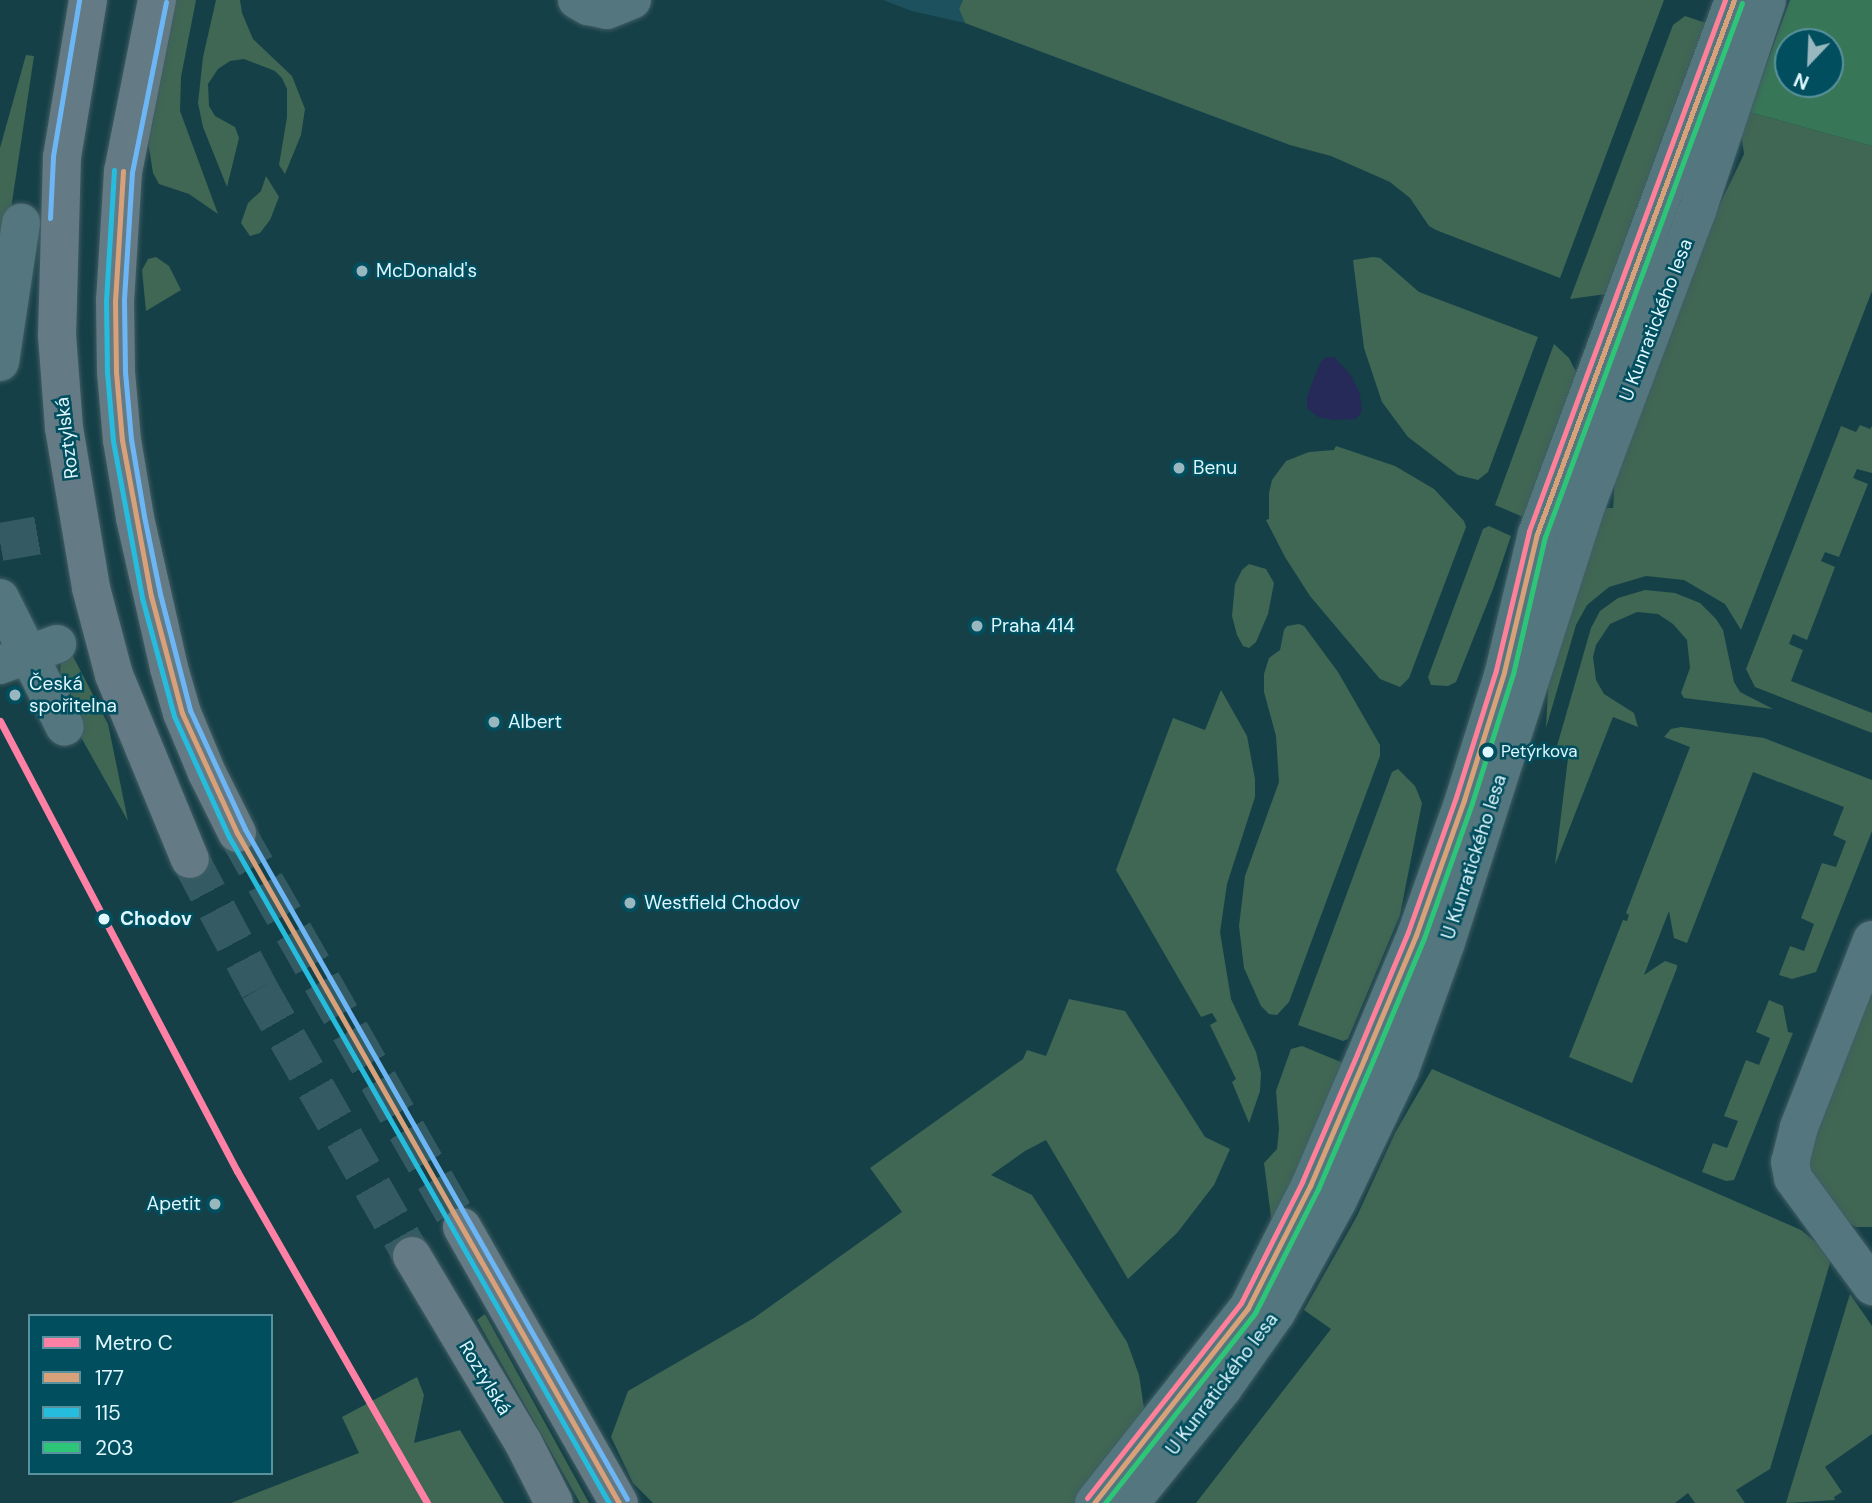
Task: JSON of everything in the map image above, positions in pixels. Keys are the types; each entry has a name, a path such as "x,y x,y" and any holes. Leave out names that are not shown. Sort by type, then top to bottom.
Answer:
{"main road":[{"name":"Roztylská","path":"88,0 62,157 57,310 64,428 91,588 114,675 190,859"},
{"path":"156,0 123,171 116,300 116,372 122,440 151,596 182,713 207,773 237,833"},
{"path":"462,1227 619,1503"},
{"name":"Roztylská","path":"412,1256 523,1442 554,1503"}],"street":[{"path":"577,0 588,6 607,10 632,0"},
{"name":"U Kunratického lesa","path":"1094,1503 1248,1308 1310,1186 1355,1081 1416,935 1464,800 1504,672 1537,534 1734,0"},
{"name":"U Kunratického lesa","path":"1130,1503 1223,1388 1276,1313 1337,1202 1400,1070 1451,928 1586,506 1696,214 1767,0"},
{"path":"7,375 21,223"},
{"path":"0,598 65,727"},
{"path":"1872,940 1800,1127 1790,1162 1793,1178 1872,1286"},
{"path":"1832,1229 1860,1240 1872,1240"}],"shaded area":[{"path":"883,0 963,0 959,9 965,23 912,11"}],"green space":[{"path":"176,0 196,0 181,77 180,111 218,214 189,194 159,184 153,173 147,135 149,112"},
{"path":"216,0 240,0 242,13 253,39 292,76 305,109 301,135 285,174 279,165 287,117 287,89 282,78 275,71 244,59 230,61 218,69 208,84 209,106 215,116 235,127 239,138 227,187 203,127 198,103 203,57"},
{"path":"963,0 1664,0 1560,278 1436,230 1429,226 1410,198 1390,182 1331,156 1290,145 965,23 959,9"},
{"path":"1790,0 1872,0 1872,146 1749,112 1774,44 1774,98 1844,98 1844,28 1780,28"},
{"path":"1685,16 1712,25 1606,294 1570,299 1673,25"},
{"path":"26,55 34,56 0,282 0,148"},
{"path":"1749,112 1872,146 1872,291 1741,630 1725,604 1684,580 1646,576 1609,587 1587,605 1576,625 1546,728 1549,668 1604,508 1613,508 1616,461 1685,277 1744,154 1741,133"},
{"path":"266,176 279,197 270,220 260,233 250,236 241,223 248,203 261,191"},
{"path":"156,257 169,266 181,290 146,311 142,270 148,259"},
{"path":"1380,258 1419,292 1538,337 1488,472 1478,480 1458,475 1408,437 1382,402 1364,348 1353,260"},
{"path":"1554,344 1569,358 1577,374 1528,519 1495,505"},
{"path":"1860,425 1870,429 1872,426 1872,473 1857,469 1853,478 1868,484 1839,557 1825,552 1821,561 1835,567 1807,640 1793,634 1789,644 1803,650 1791,681 1872,713 1872,733 1755,687 1746,669 1841,426 1856,432"},
{"path":"1336,446 1395,466 1434,489 1464,521 1466,527 1409,678 1400,687 1380,679 1310,596 1266,520 1269,519 1272,480 1286,461 1309,452 1334,450"},
{"path":"1489,526 1511,536 1493,589 1456,682 1448,686 1431,685 1428,677 1483,529"},
{"path":"1249,564 1266,569 1274,583 1268,614 1256,642 1249,648 1243,646 1237,635 1232,616 1235,584 1242,570"},
{"path":"1645,590 1675,593 1700,603 1723,630 1734,682 1740,692 1773,709 1684,698 1681,693 1690,668 1687,640 1673,624 1658,614 1637,612 1610,624 1596,645 1593,657 1596,680 1604,694 1634,713 1638,727 1613,717 1555,865 1569,750 1557,746 1591,628 1600,611 1618,598"},
{"path":"1287,626 1304,626 1338,672 1380,745 1380,756 1289,1002 1277,1015 1269,1014 1261,1006 1244,968 1239,926 1245,876 1279,782 1276,736 1264,692 1264,674 1269,658 1280,650 1284,630"},
{"path":"62,635 108,724 128,821 59,698"},
{"path":"1221,690 1247,736 1255,779 1255,797 1227,884 1220,932 1231,999 1256,1052 1261,1073 1260,1091 1249,1123 1232,1082 1236,1079 1210,1025 1217,1021 1212,1013 1201,1017 1116,870 1173,718 1205,730"},
{"path":"1681,727 1764,738 1872,780 1872,831 1816,972 1792,979 1779,975 1790,946 1804,951 1814,924 1801,918 1822,863 1836,867 1846,841 1833,835 1844,807 1753,772 1687,943 1674,938 1669,911 1644,975 1665,961 1677,965 1632,1083 1569,1057 1623,920 1627,921 1629,915 1626,913 1690,747 1664,737 1671,729"},
{"path":"1398,769 1415,786 1422,803 1400,915 1348,1039 1343,1041 1298,1025 1392,772"},
{"path":"1872,970 1872,1227 1856,1227 1842,1219 1815,1182 1805,1161"},
{"path":"1069,999 1125,1011 1205,1137 1230,1149 1214,1185 1177,1233 1128,1279 1046,1140 991,1175 1032,1195 1127,1342 1139,1375 1144,1408 1129,1439 1092,1485 1075,1503 653,1503 633,1483 611,1437 628,1391 754,1318 902,1212 870,1168 1023,1059 1027,1050 1046,1056"},
{"path":"1769,1000 1783,1006 1788,1032 1793,1033 1734,1180 1726,1181 1702,1172 1713,1143 1727,1148 1738,1121 1724,1116 1746,1060 1759,1065 1770,1038 1756,1032"},
{"path":"1302,1046 1348,1065 1272,1224 1264,1163 1277,1149 1279,1129 1276,1091 1291,1049"},
{"path":"1432,1069 1801,1230 1832,1256 1770,1469 1736,1490 1745,1503 1695,1503 1688,1493 1675,1503 1196,1503 1331,1329 1304,1310 1357,1216 1395,1133"},
{"path":"1850,1294 1872,1326 1872,1434 1825,1467 1842,1492 1834,1497 1835,1500 1786,1503"},
{"path":"485,1314 589,1503 580,1503 477,1320"},
{"path":"417,1377 424,1395 414,1443 460,1430 504,1503 231,1503 359,1453 342,1417"}],"water":[{"path":"1327,357 1334,357 1351,375 1360,394 1362,411 1356,419 1333,420 1318,417 1307,408 1307,397 1312,383 1321,362"}],"tunnel":[{"path":"0,542 40,535"},
{"path":"237,833 462,1227"},
{"path":"190,859 259,989 412,1256"}],"metro line":[{"name":"C","path":"0,721 237,1171 427,1503"}],"transit line":[{"path":"50,218 53,156 79,0"},
{"path":"1087,1498 1241,1303 1302,1182 1357,1054 1408,932 1456,797 1496,670 1529,531 1725,0"},
{"name":"177","path":"1094,1503 1248,1308 1310,1186 1365,1057 1416,935 1464,800 1504,672 1537,534 1734,0"},
{"path":"166,2 132,172 124,300 125,372 131,439 144,516 160,594 190,710 245,829 627,1499"},
{"name":"203","path":"1105,1503 1255,1313 1318,1189 1373,1060 1424,938 1472,803 1513,674 1545,537 1742,3"},
{"name":"115","path":"114,170 106,300 107,372 113,441 142,598 174,716 229,837 609,1503"},
{"name":"177","path":"123,171 115,300 116,372 122,440 151,596 182,713 237,833 619,1503"}],"place":[{"name":"McDonald's","path":"362,271"},
{"name":"Benu","path":"1179,468"},
{"name":"Praha 414","path":"977,626"},
{"name":"Česká spořitelna","path":"15,695"},
{"name":"Albert","path":"494,722"},
{"name":"Petýrkova","path":"1488,752"},
{"name":"Westfield Chodov","path":"630,903"},
{"name":"Chodov","path":"104,919"},
{"name":"Apetit","path":"215,1204"}]}
